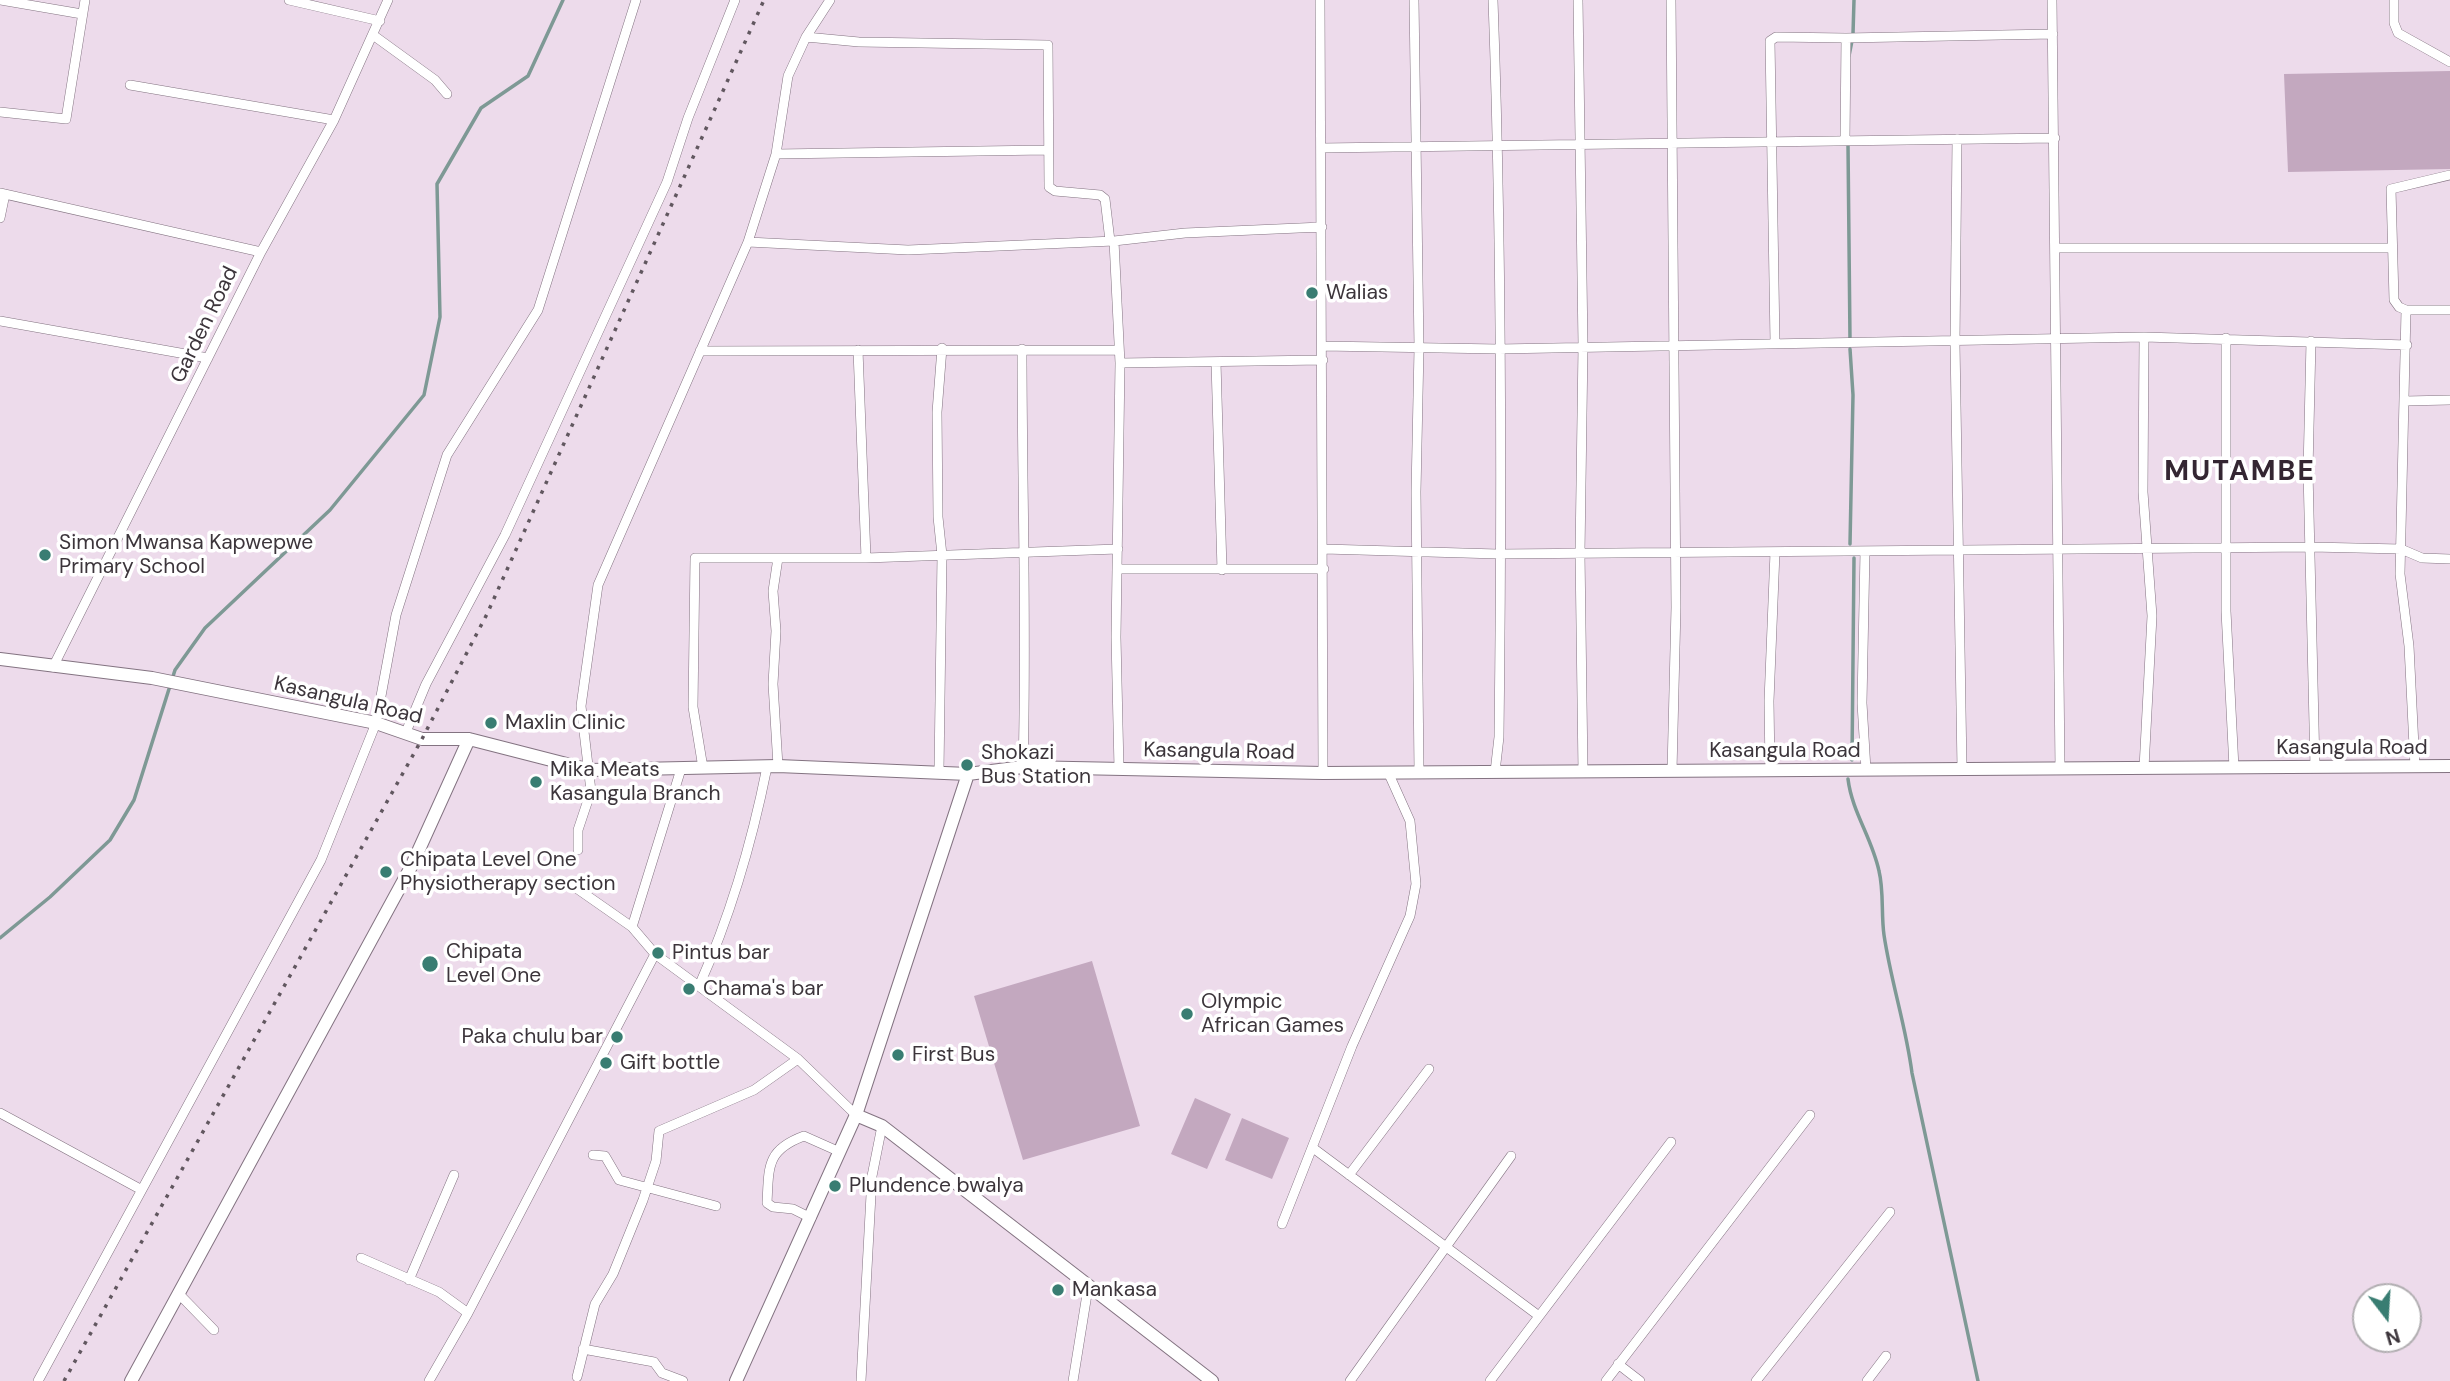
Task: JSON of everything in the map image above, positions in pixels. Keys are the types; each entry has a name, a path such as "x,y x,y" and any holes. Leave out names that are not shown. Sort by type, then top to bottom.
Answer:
{"main road":[{"name":"Kasangula Road","path":"0,659 152,678 376,723 422,739 469,739 590,770 772,767 968,774 1023,767 1323,773 2450,766"},
{"path":"131,1381 412,865 469,739"},
{"path":"736,1381 856,1115 968,774"},
{"path":"856,1115 882,1126 1088,1288 1212,1381"}],"street":[{"path":"0,0 82,13"},
{"path":"0,112 66,119 85,0"},
{"path":"289,0 380,21"},
{"name":"Garden Road","path":"53,667 261,252 334,120 388,0"},
{"path":"38,1381 321,860 376,723 396,615 447,455 538,310 636,0"},
{"path":"406,732 426,684 505,535 667,182 688,118 735,0"},
{"path":"578,850 578,830 591,791 590,770 585,759 581,706 598,584 748,242 775,154 788,76 806,37 830,0"},
{"path":"1320,0 1323,773"},
{"path":"1413,0 1419,348 1416,551 1419,772"},
{"path":"1493,0 1499,144 1499,737 1495,772"},
{"path":"1578,0 1583,346 1580,553 1583,772"},
{"path":"1671,0 1676,660 1672,771"},
{"path":"2052,0 2060,769"},
{"path":"2395,0 2398,33 2450,62"},
{"path":"1774,343 1774,142 1770,41 1776,37 2053,34"},
{"path":"373,35 436,80 447,94"},
{"path":"806,37 859,42 1048,45 1049,187 1055,191 1100,195 1105,199 1112,241 1120,363 1117,569 1119,769"},
{"path":"1844,141 1846,38"},
{"path":"130,85 334,120"},
{"path":"1321,148 2055,138"},
{"path":"1957,139 1955,343 1962,769"},
{"path":"775,154 1048,149"},
{"path":"2450,175 2391,189 2394,300 2406,310 2450,310"},
{"path":"0,218 2,194 261,252"},
{"path":"748,242 908,250 1112,241 1185,233 1322,227"},
{"path":"2055,248 2391,248"},
{"path":"2406,310 2401,550 2415,766"},
{"path":"0,321 208,358"},
{"path":"1322,346 1499,349 1674,343 1955,343 2144,337 2407,345"},
{"path":"2144,337 2143,464 2152,629 2144,768"},
{"path":"2226,338 2226,611 2234,768"},
{"path":"2311,341 2308,471 2311,547 2310,653 2315,767"},
{"path":"700,351 942,348 1119,350"},
{"path":"939,771 942,555 938,517 937,412 942,348"},
{"path":"1022,349 1021,554 1026,674 1023,767"},
{"path":"858,350 866,558"},
{"path":"1120,363 1322,359"},
{"path":"1216,362 1222,570"},
{"path":"2405,401 2450,400"},
{"path":"1324,549 1499,554 1959,552 2056,547 2311,547 2401,550 2422,558 2450,559"},
{"path":"703,768 693,707 695,558 866,558 1118,549"},
{"path":"1865,551 1862,703 1866,770"},
{"path":"1770,770 1769,701 1775,552"},
{"path":"699,986 722,934 772,767 776,631 773,591 778,558"},
{"path":"1117,569 1324,569"},
{"path":"632,927 681,769"},
{"path":"1282,1224 1352,1046 1410,916 1416,884 1409,821 1388,772"},
{"path":"569,883 632,927 655,954 798,1059 856,1115"},
{"path":"429,1381 468,1314 655,954"},
{"path":"577,1377 595,1304 613,1274 656,1161 659,1131 754,1090 798,1059"},
{"path":"1349,1175 1429,1069"},
{"path":"0,1113 140,1189"},
{"path":"1606,1381 1810,1115"},
{"path":"861,1381 872,1176 882,1126"},
{"path":"811,1218 793,1209 773,1207 767,1203 771,1158 775,1152 804,1136 840,1152"},
{"path":"1490,1381 1671,1142"},
{"path":"1313,1148 1539,1316"},
{"path":"593,1155 605,1156 619,1180 716,1206"},
{"path":"1350,1381 1511,1156"},
{"path":"410,1280 454,1175"},
{"path":"1756,1381 1890,1212"},
{"path":"361,1258 439,1292 468,1314"},
{"path":"1073,1381 1088,1288"},
{"path":"178,1293 214,1330"},
{"path":"583,1349 654,1362 662,1373 683,1381"},
{"path":"1867,1381 1886,1356"},
{"path":"1618,1364 1640,1381"}],"shaded area":[{"path":"2450,71 2450,169 2288,172 2284,74"},
{"path":"1092,961 1140,1126 1023,1160 974,996"},
{"path":"1195,1098 1231,1114 1207,1169 1171,1154"},
{"path":"1242,1118 1289,1138 1272,1179 1225,1160"}],"waterway":[{"path":"0,938 50,897 110,840 134,800 175,670 205,628 330,510 424,395 440,317 437,184 481,108 528,76 563,0"},
{"path":"1853,34 1854,0"},
{"path":"1849,56 1852,41"},
{"path":"1848,145 1850,340"},
{"path":"1850,349 1853,395 1850,544"},
{"path":"1852,760 1854,558"},
{"path":"1848,779 1879,871 1887,952 1978,1381"}],"railway":[{"path":"64,1381 422,739 487,614 764,0"}],"place":[{"name":"Walias","path":"1312,293"},
{"name":"Simon Mwansa Kapwepwe Primary School","path":"45,555"},
{"name":"Maxlin Clinic","path":"491,723"},
{"name":"Shokazi Bus Station","path":"967,765"},
{"name":"Mika Meats Kasangula Branch","path":"536,782"},
{"name":"Chipata Level One Physiotherapy section","path":"386,872"},
{"name":"Pintus bar","path":"658,953"},
{"name":"Chipata Level One","path":"430,964"},
{"name":"Chama's bar","path":"689,989"},
{"name":"Olympic African Games","path":"1187,1014"},
{"name":"Paka chulu bar","path":"617,1037"},
{"name":"First Bus","path":"898,1055"},
{"name":"Gift bottle","path":"606,1063"},
{"name":"Plundence bwalya","path":"835,1186"},
{"name":"Mankasa","path":"1058,1290"}],"district":[{"name":"MUTAMBE","path":"2240,473"}]}
